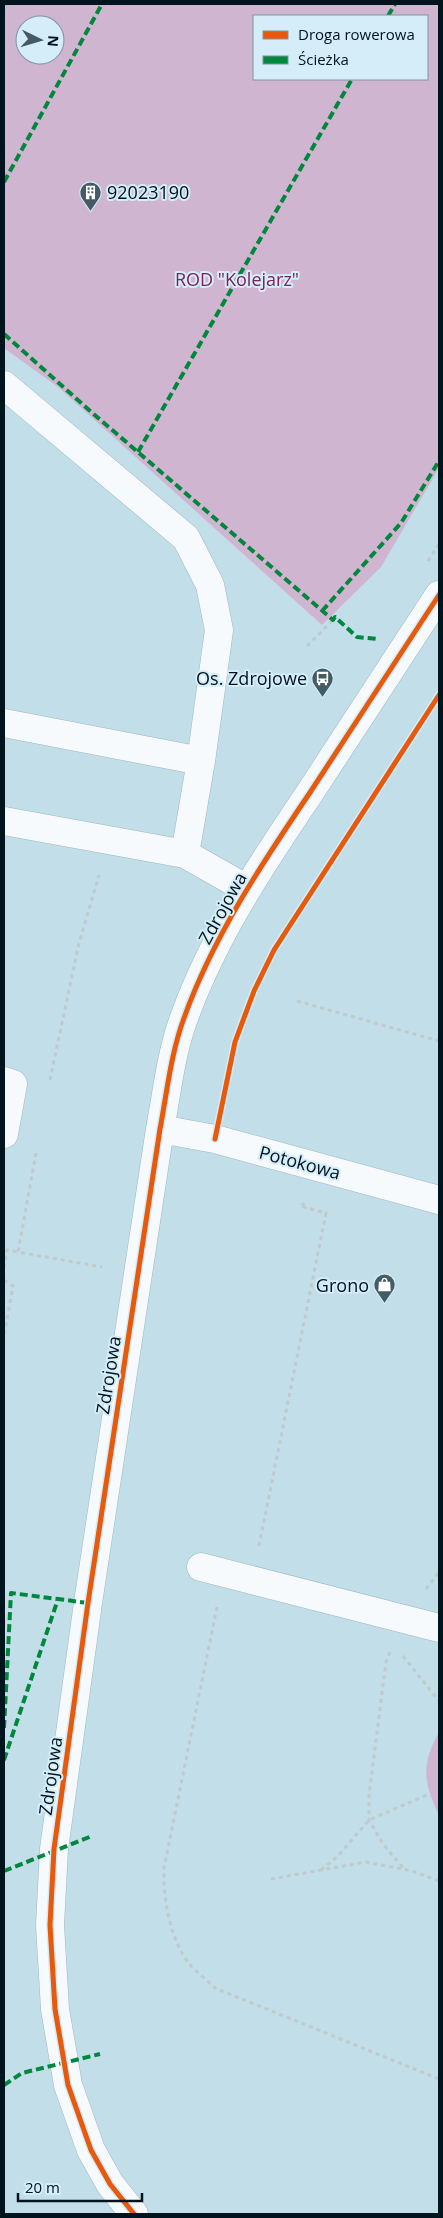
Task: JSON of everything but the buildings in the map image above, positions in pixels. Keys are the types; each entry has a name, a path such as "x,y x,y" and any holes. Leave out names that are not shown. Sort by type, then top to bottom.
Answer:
{"street":[{"path":"4,385 186,538 200,562 210,585 219,630 201,761 185,854"},
{"name":"Zdrojowa","path":"134,2214 110,2184 91,2150 68,2085 55,2009 50,1925 54,1850 86,1613 160,1129 173,1058 184,1019 206,966 247,889 439,595"},
{"path":"4,723 201,761"},
{"path":"4,821 185,854 247,889"},
{"path":"4,1081 13,1084 4,1134"},
{"name":"Potokowa","path":"160,1129 215,1138 439,1200"},
{"path":"201,1567 439,1628"}],"path":[{"path":"306,646 333,620"},
{"path":"48,1087 78,947 109,840"},
{"path":"297,1001 439,1041"},
{"path":"18,1252 36,1152"},
{"path":"314,1197 300,1206 326,1213 252,1580 247,1593 220,1597 213,1622 164,1868 165,1895 180,1950 192,1967 215,1988 439,2079"},
{"path":"4,1268 5,1250 110,1268"},
{"path":"4,1280 13,1286 4,1336"},
{"path":"406,1870 383,1844 369,1820 369,1795 386,1662 402,1618 439,1572"},
{"path":"393,1644 439,1701"},
{"path":"321,1870 338,1856 369,1820 429,1794"},
{"path":"271,1879 366,1862 406,1870 439,1881"}],"green space":[{"name":"ROD \"Kolejarz\"","path":"4,4 439,4 439,468 381,567 322,625 58,387 4,348"},
{"path":"439,1732 439,1815 430,1793 426,1773 429,1754"}],"marked path":[{"path":"4,182 102,4"},
{"path":"389,15 395,4"},
{"path":"138,452 351,80"},
{"path":"4,334 89,410 333,620 335,617 357,637 377,639"},
{"path":"322,611 401,523 439,461"},
{"path":"4,1728 11,1593 58,1599"},
{"path":"4,1760 58,1599 88,1603"},
{"path":"4,1871 92,1836"},
{"path":"4,2085 22,2073 100,2054"}],"cycle path":[{"path":"134,2214 110,2184 91,2150 68,2085 55,2009 50,1925 54,1849 88,1603 170,1073 180,1031 196,988 239,902 439,595"},
{"path":"215,1139 235,1042 254,991 274,950 439,695"}],"place":[{"name":"92023190","path":"91,211"},
{"name":"Os. Zdrojowe","path":"323,697"},
{"name":"Grono","path":"385,1304"}]}
